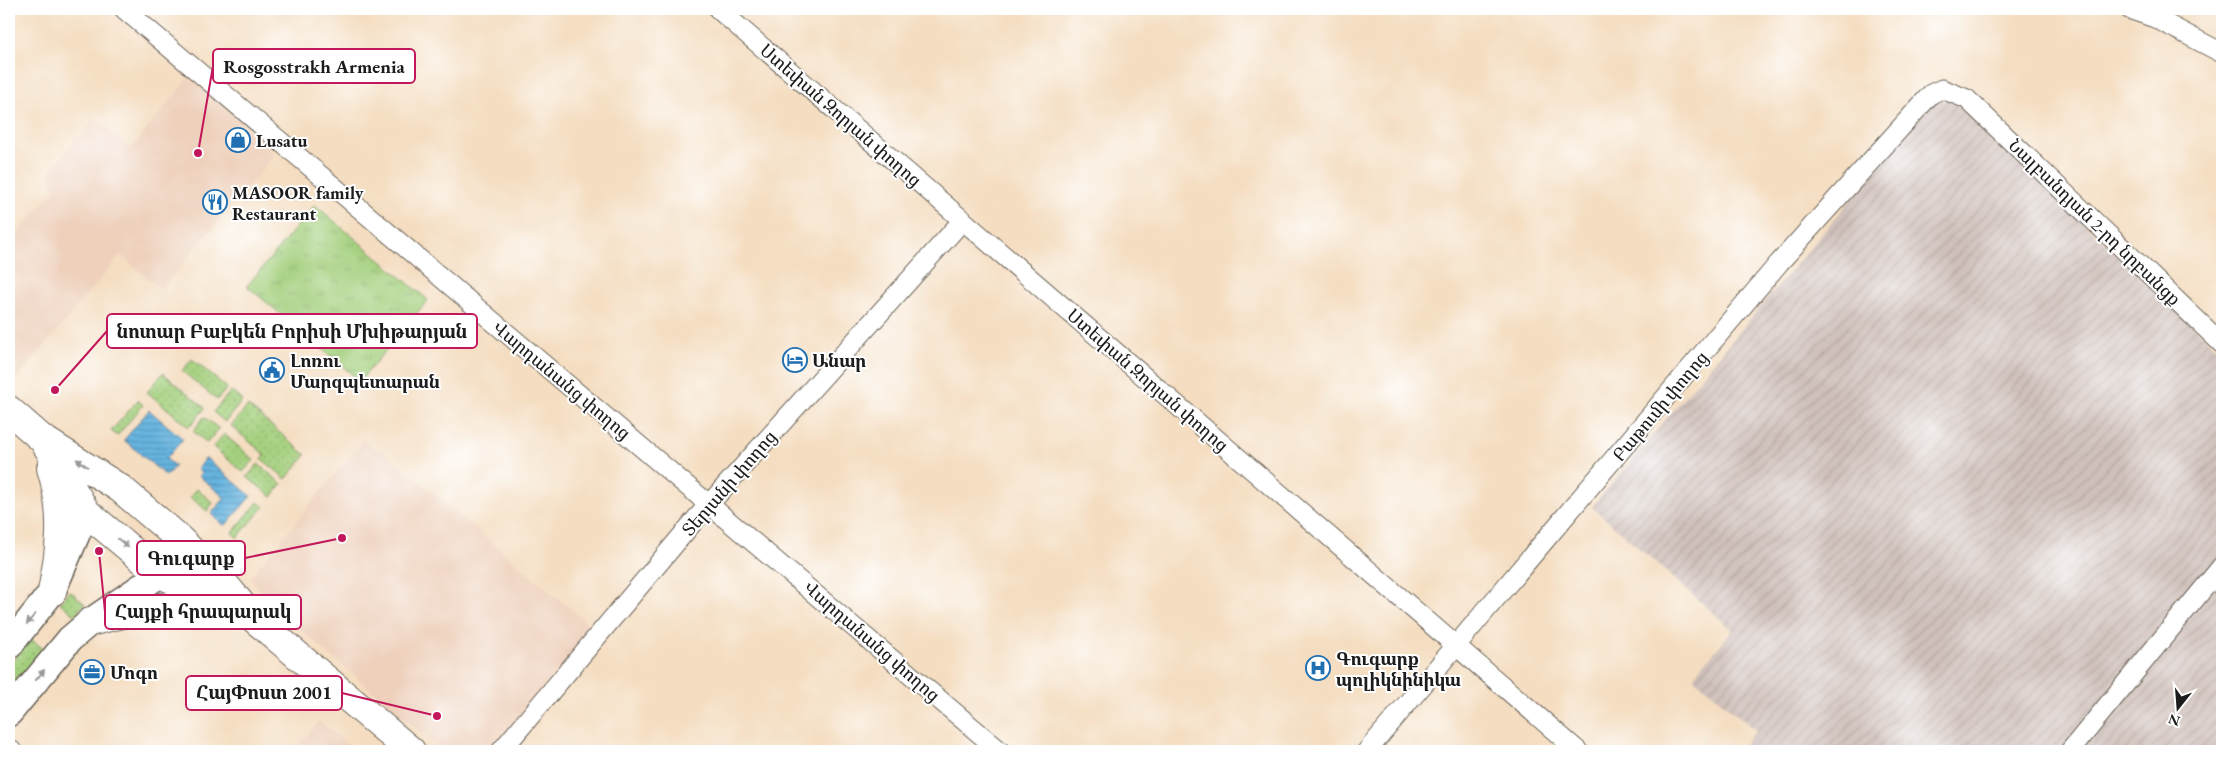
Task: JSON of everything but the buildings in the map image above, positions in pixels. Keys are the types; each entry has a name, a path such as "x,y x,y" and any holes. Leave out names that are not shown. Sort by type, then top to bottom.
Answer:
{"main road":[{"path":"9,410 42,438 121,489 175,535 220,579 244,609 411,751"},
{"path":"42,438 86,512 160,574 244,609"},
{"path":"42,438 57,488 62,522 60,547 52,592"},
{"path":"86,512 92,497 99,488 110,485 121,489"},
{"path":"160,574 176,566 183,555 182,544 175,535"},
{"path":"90,622 135,610 170,605 201,604 244,609"}],"street":[{"name":"Վարդանանց փողոց","path":"124,9 710,503 1000,751"},
{"name":"Ստեփան Զորյան փողոց","path":"718,9 1578,751"},
{"path":"2129,9 2155,18 2222,53"},
{"name":"Բաթումի փողոց","path":"1367,751 1779,263 1930,94 1942,89 1967,99"},
{"name":"Նալբանդյան 2-րդ նրբանցք","path":"1967,99 2222,344"},
{"name":"Տերյանի փողոց","path":"502,751 710,503 962,220"},
{"path":"9,646 52,592 86,512"},
{"path":"2070,751 2222,566"},
{"path":"9,712 70,639 90,622 160,574"}],"shaded area":[{"path":"189,77 264,142 274,156 161,289 120,255 9,388 9,235 12,238 55,190 49,173 94,119 132,148"},
{"path":"1953,99 2222,353 2222,751 1739,751 1756,731 1693,677 1733,630 1592,507 1933,102"},
{"path":"363,440 378,452 383,451 593,628 491,751 444,751 268,603 250,578"},
{"path":"319,721 355,751 294,751"},
{"path":"289,747 294,751 286,751"}],"green space":[{"path":"315,205 428,300 360,381 247,286"},
{"path":"192,359 227,388 217,400 182,371"},
{"path":"163,373 205,408 189,427 147,392"},
{"path":"231,391 242,401 225,422 213,412"},
{"path":"138,400 143,405 117,436 111,431"},
{"path":"248,406 306,455 286,479 262,459 265,455 231,426"},
{"path":"204,417 219,429 207,443 193,431"},
{"path":"224,434 254,460 243,472 213,447"},
{"path":"258,464 282,484 272,497 247,477"},
{"path":"197,489 213,503 207,511 190,497"},
{"path":"258,502 264,507 237,538 232,533"},
{"path":"70,591 85,604 75,615 60,603"},
{"path":"31,639 45,650 9,693 9,665"}],"water":[{"path":"149,410 183,439 166,459 175,466 166,476 124,440"},
{"path":"206,458 251,496 225,526 211,514 225,498 199,476 201,473 197,469"}],"place":[{"name":"Lusatu","path":"238,140"},
{"name":"Rosgosstrakh Armenia","path":"198,153"},
{"name":"MASOOR family Restaurant","path":"215,202"},
{"name":"Անար","path":"795,360"},
{"name":"Լոռու Մարզպետարան","path":"272,370"},
{"name":"նոտար Բաբկեն Բորիսի Մխիթարյան","path":"55,390"},
{"name":"Գուգարք","path":"342,538"},
{"name":"Հայքի հրապարակ","path":"99,551"},
{"name":"Գուգարք պոլիկնինիկա","path":"1318,668"},
{"name":"Մոգո","path":"92,672"},
{"name":"ՀայՓոստ 2001","path":"437,716"}]}
